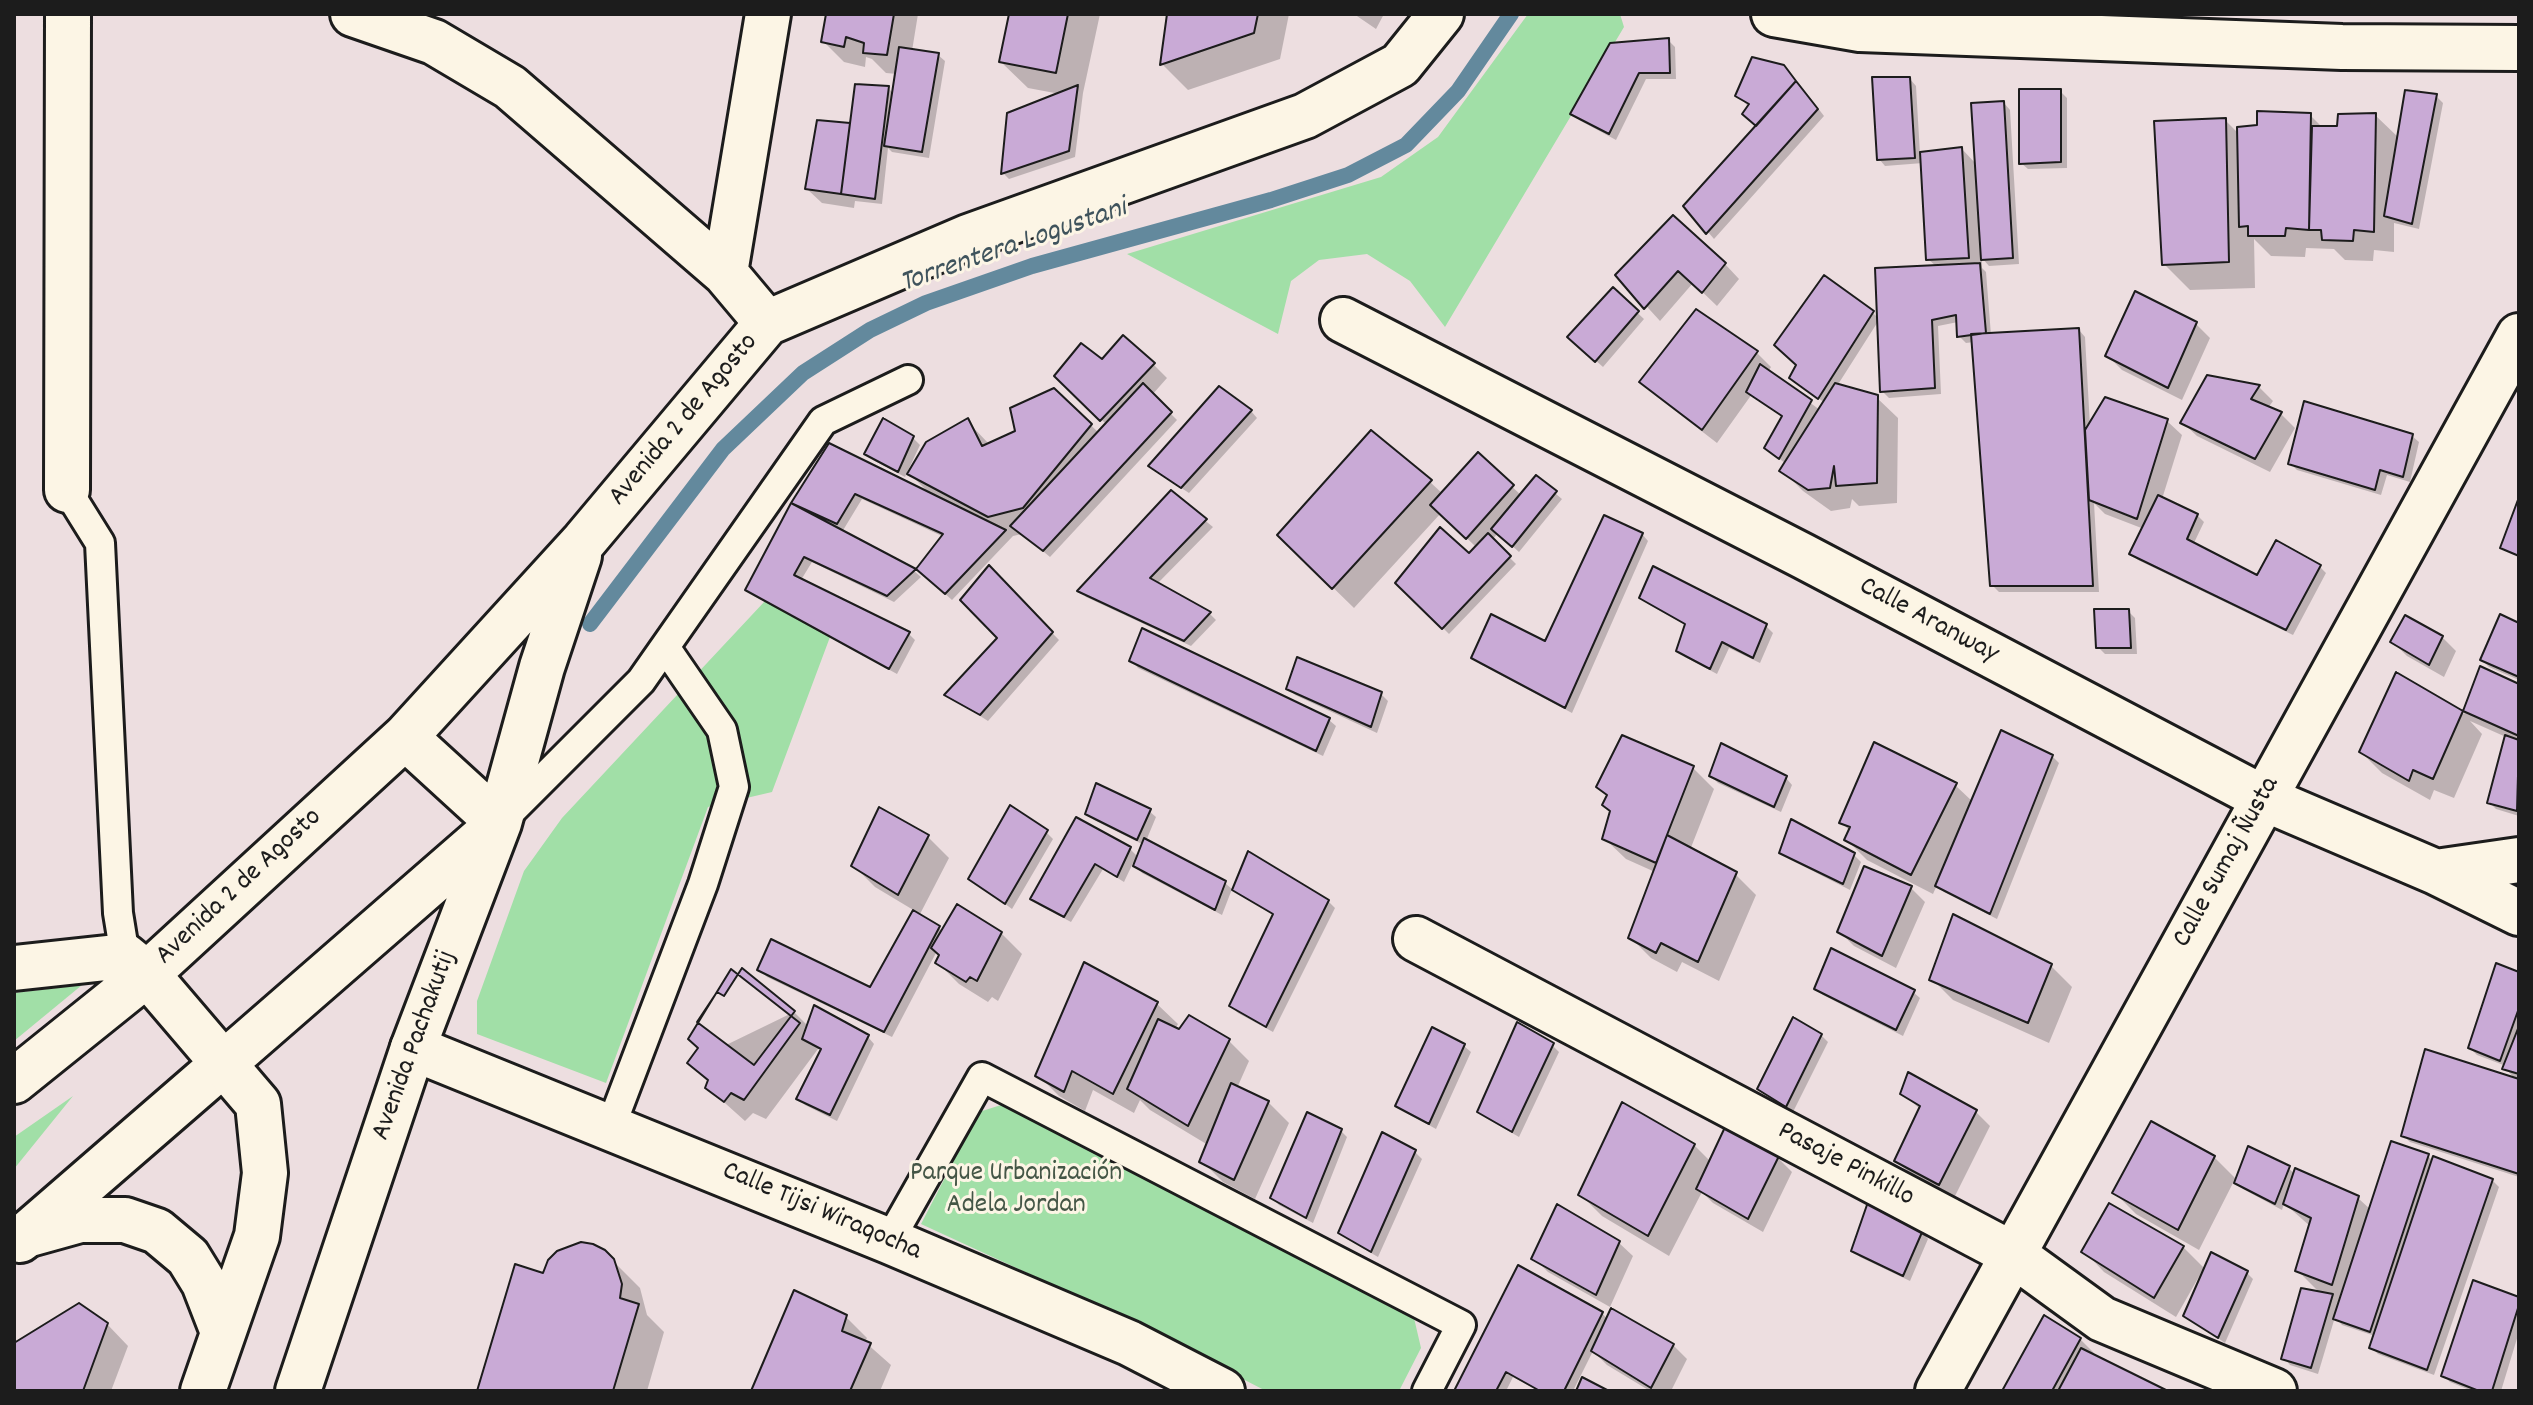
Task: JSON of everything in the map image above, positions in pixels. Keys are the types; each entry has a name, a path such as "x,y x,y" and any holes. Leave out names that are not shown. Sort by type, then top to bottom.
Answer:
{"street":[{"path":"67,490 68,14"},
{"path":"353,14 434,42 510,87 725,273 767,323"},
{"path":"725,273 768,14"},
{"name":"Avenida 2 de Agosto","path":"14,1081 136,965 405,737 584,541 767,323 968,237 1305,116 1400,65 1441,14"},
{"path":"1774,14 1860,29 2342,47 2519,48"},
{"name":"Calle Aranway","path":"1343,320 1803,556 2263,798 2436,872 2519,913"},
{"name":"Calle Sumaj Ñusta","path":"1938,1391 2519,336"},
{"name":"Avenida 2 de Agosto","path":"499,823 542,667 584,541"},
{"path":"20,1240 499,823 405,737"},
{"name":"Avenida Pachakutij","path":"298,1391 413,1048 499,823"},
{"path":"2436,872 2519,860"},
{"name":"Pasaje Pinkillo","path":"1416,939 2014,1255 2102,1319 2274,1391"},
{"path":"14,968 136,965 258,1104 265,1173 257,1236 203,1391"},
{"name":"Calle Tijsi Wiraqocha","path":"413,1048 889,1241 1129,1343 1222,1391"},
{"path":"20,1240 80,1220 125,1220 157,1231 188,1257 204,1283 223,1332"}],"lane":[{"path":"499,823 641,681 823,421 908,380"},
{"path":"67,490 100,543 118,913 136,965"},
{"path":"611,1126 703,884 734,787 722,730 665,647"},
{"path":"889,1241 982,1077 1461,1325 1427,1391"}],"green space":[{"path":"1528,14 1620,14 1624,27 1445,327 1410,281 1367,254 1319,260 1291,281 1278,334 1127,254 1381,177 1438,137"},
{"path":"765,601 830,637 772,792 708,807 606,1083 477,1034 477,1001 524,871 562,818"},
{"path":"82,985 14,1041 14,993"},
{"path":"73,1096 14,1169 14,1137"},
{"name":"Parque Urbanización Adela Jordan","path":"1001,1105 1414,1318 1421,1348 1399,1391 1266,1391 1125,1318 921,1224 979,1112"}],"building":[{"path":"826,14 894,14 887,55 863,53 864,43 846,37 844,47 821,42"},
{"path":"1009,14 1068,14 1056,73 999,62"},
{"path":"1167,14 1258,14 1254,33 1160,65"},
{"path":"1669,38 1670,73 1639,73 1609,134 1570,114 1610,43"},
{"path":"899,47 939,53 922,152 884,146"},
{"path":"1752,57 1784,65 1796,81 1756,126 1742,114 1749,104 1735,96"},
{"path":"1872,77 1910,77 1915,158 1877,160"},
{"path":"1796,81 1818,109 1706,234 1683,206"},
{"path":"855,84 889,86 875,199 841,194"},
{"path":"1078,85 1069,151 1001,174 1007,113"},
{"path":"2019,89 2061,89 2061,162 2019,164"},
{"path":"2405,90 2437,94 2412,224 2384,216"},
{"path":"2004,101 2013,258 1981,260 1971,103"},
{"path":"2257,111 2311,113 2309,230 2286,228 2285,236 2248,236 2248,226 2239,227 2237,127 2257,125"},
{"path":"2376,113 2374,232 2354,230 2353,241 2322,240 2321,230 2309,230 2312,126 2337,126 2338,114"},
{"path":"2226,118 2229,262 2162,265 2154,121"},
{"path":"817,120 850,123 841,194 805,189"},
{"path":"1962,147 1969,258 1926,260 1920,152"},
{"path":"1673,215 1726,263 1702,293 1678,271 1644,309 1615,275"},
{"path":"1980,263 1986,333 1957,337 1956,315 1932,320 1935,388 1880,392 1875,268"},
{"path":"1824,275 1874,311 1818,399 1789,378 1796,365 1774,345"},
{"path":"1613,287 1639,311 1595,362 1567,337"},
{"path":"2135,291 2197,322 2168,388 2105,356"},
{"path":"1696,309 1758,351 1702,430 1639,382"},
{"path":"2079,328 2093,586 1990,586 1971,334"},
{"path":"1123,335 1155,363 1100,421 1054,376 1081,343 1102,359"},
{"path":"1760,364 1812,400 1779,459 1764,448 1782,416 1746,392"},
{"path":"2207,375 2260,385 2251,399 2282,412 2255,459 2180,423"},
{"path":"1143,383 1172,412 1043,551 1010,526"},
{"path":"1835,383 1878,395 1877,483 1836,486 1834,466 1830,488 1808,490 1779,471"},
{"path":"1219,386 1252,410 1181,488 1148,466"},
{"path":"1054,388 1092,424 1023,508 988,517 907,474 926,442 968,418 982,446 1015,431 1010,408"},
{"path":"2105,397 2168,419 2137,519 2089,500 2085,430"},
{"path":"2304,401 2413,434 2403,477 2380,470 2375,490 2288,464"},
{"path":"883,418 914,436 898,472 864,454"},
{"path":"1371,430 1432,480 1332,589 1277,535"},
{"path":"829,443 1006,530 945,594 916,569 943,534 855,494 837,524 791,503"},
{"path":"1478,452 1514,485 1466,539 1430,505"},
{"path":"1536,475 1557,491 1512,547 1491,529"},
{"path":"1171,490 1207,519 1150,578 1211,612 1184,641 1077,591"},
{"path":"2158,495 2198,514 2187,539 2257,575 2276,540 2321,565 2286,630 2129,554"},
{"path":"2519,497 2519,556 2500,548"},
{"path":"791,503 916,569 887,596 804,557 794,575 910,632 889,669 745,590"},
{"path":"1604,515 1643,533 1565,708 1471,658 1491,614 1545,641"},
{"path":"1440,527 1469,553 1488,533 1511,556 1442,629 1395,583"},
{"path":"989,565 1053,632 980,715 944,695 997,638 960,600"},
{"path":"1653,566 1767,624 1753,658 1722,642 1710,669 1676,651 1685,624 1639,598"},
{"path":"2094,609 2129,609 2131,648 2096,648"},
{"path":"2500,614 2519,623 2519,677 2480,660"},
{"path":"2405,615 2443,636 2429,665 2390,642"},
{"path":"1142,628 1330,718 1316,751 1129,661"},
{"path":"1297,657 1382,692 1371,727 1286,689"},
{"path":"2480,666 2519,684 2519,736 2463,711"},
{"path":"2396,672 2463,711 2433,779 2413,770 2409,781 2359,752"},
{"path":"2001,730 2053,755 1990,914 1935,886"},
{"path":"1622,735 1694,766 1656,863 1602,839 1610,811 1602,805 1607,795 1596,787"},
{"path":"2505,735 2519,740 2517,811 2487,803"},
{"path":"1874,742 1957,783 1911,875 1844,840 1850,827 1839,823"},
{"path":"1721,743 1787,776 1774,807 1709,776"},
{"path":"1096,783 1151,809 1137,840 1085,814"},
{"path":"1010,805 1048,830 1005,904 968,879"},
{"path":"879,807 929,835 898,895 851,866"},
{"path":"1076,817 1131,847 1117,877 1095,864 1064,917 1030,899"},
{"path":"1791,819 1855,853 1843,884 1779,853"},
{"path":"1667,835 1737,872 1698,962 1661,943 1656,953 1628,938"},
{"path":"1144,838 1226,881 1215,910 1133,866"},
{"path":"1248,851 1329,900 1266,1027 1229,1006 1273,914 1232,890"},
{"path":"1864,866 1912,886 1882,956 1837,932"},
{"path":"957,904 1002,932 977,981 970,977 966,982 935,963 939,955 931,948"},
{"path":"913,910 940,926 884,1032 757,970 771,939 870,987"},
{"path":"1953,914 2052,964 2028,1023 1929,980"},
{"path":"1831,948 1915,990 1896,1030 1814,989"},
{"path":"1084,962 1158,1002 1113,1094 1072,1071 1064,1092 1035,1076"},
{"path":"2496,963 2519,972 2519,1008 2500,1061 2468,1048"},
{"path":"742,968 795,1011 754,1065 697,1022 717,992 724,996"},
{"path":"731,969 800,1023 744,1100 731,1093 724,1102 705,1088 708,1080 687,1063 698,1048 688,1039"},
{"path":"814,1005 869,1035 830,1115 796,1099 821,1049 802,1039"},
{"path":"1189,1015 1230,1039 1188,1126 1127,1089 1158,1019 1179,1029"},
{"path":"1793,1017 1822,1034 1786,1107 1757,1089"},
{"path":"1517,1022 1554,1043 1512,1132 1477,1112"},
{"path":"2519,1026 2519,1074 2502,1069"},
{"path":"1432,1027 1465,1044 1429,1124 1395,1106"},
{"path":"2425,1049 2519,1079 2519,1174 2401,1136"},
{"path":"1908,1072 1977,1110 1939,1185 1894,1161 1920,1106 1900,1094"},
{"path":"1231,1083 1269,1101 1234,1180 1199,1162"},
{"path":"1622,1102 1695,1144 1648,1236 1578,1195"},
{"path":"1307,1112 1342,1129 1306,1218 1270,1198"},
{"path":"2151,1121 2215,1156 2178,1230 2112,1193"},
{"path":"1726,1125 1779,1156 1748,1219 1696,1189"},
{"path":"1382,1132 1416,1150 1371,1252 1338,1233"},
{"path":"2391,1141 2429,1154 2370,1332 2333,1319"},
{"path":"2248,1146 2290,1166 2275,1204 2234,1183"},
{"path":"2433,1156 2493,1179 2427,1370 2369,1348"},
{"path":"2295,1168 2359,1196 2332,1285 2295,1271 2311,1218 2283,1204"},
{"path":"1869,1199 1923,1230 1903,1276 1851,1251"},
{"path":"2109,1203 2184,1246 2154,1298 2081,1252"},
{"path":"1557,1204 1620,1241 1596,1295 1531,1259"},
{"path":"581,1242 605,1250 614,1259 622,1284 620,1298 639,1304 613,1391 477,1391 515,1264 543,1273 548,1260 557,1251"},
{"path":"2211,1252 2248,1271 2218,1338 2183,1316"},
{"path":"1518,1265 1603,1312 1564,1391 1540,1391 1506,1372 1496,1391 1454,1391"},
{"path":"2473,1280 2519,1297 2492,1391 2479,1391 2441,1376"},
{"path":"2301,1288 2333,1294 2311,1368 2281,1359"},
{"path":"794,1290 847,1315 842,1331 871,1343 850,1391 751,1391"},
{"path":"79,1303 108,1323 83,1391 14,1390 14,1343"},
{"path":"1611,1308 1674,1344 1651,1388 1591,1351"},
{"path":"2044,1315 2081,1338 2052,1391 2002,1391"},
{"path":"2081,1348 2168,1391 2058,1391"},
{"path":"1582,1377 1609,1391 1576,1391"}],"waterway":[{"name":"Torrentera Logustani","path":"590,624 723,449 803,373 870,330 926,303 1032,266 1271,200 1348,175 1406,145 1458,91 1511,14"}]}
